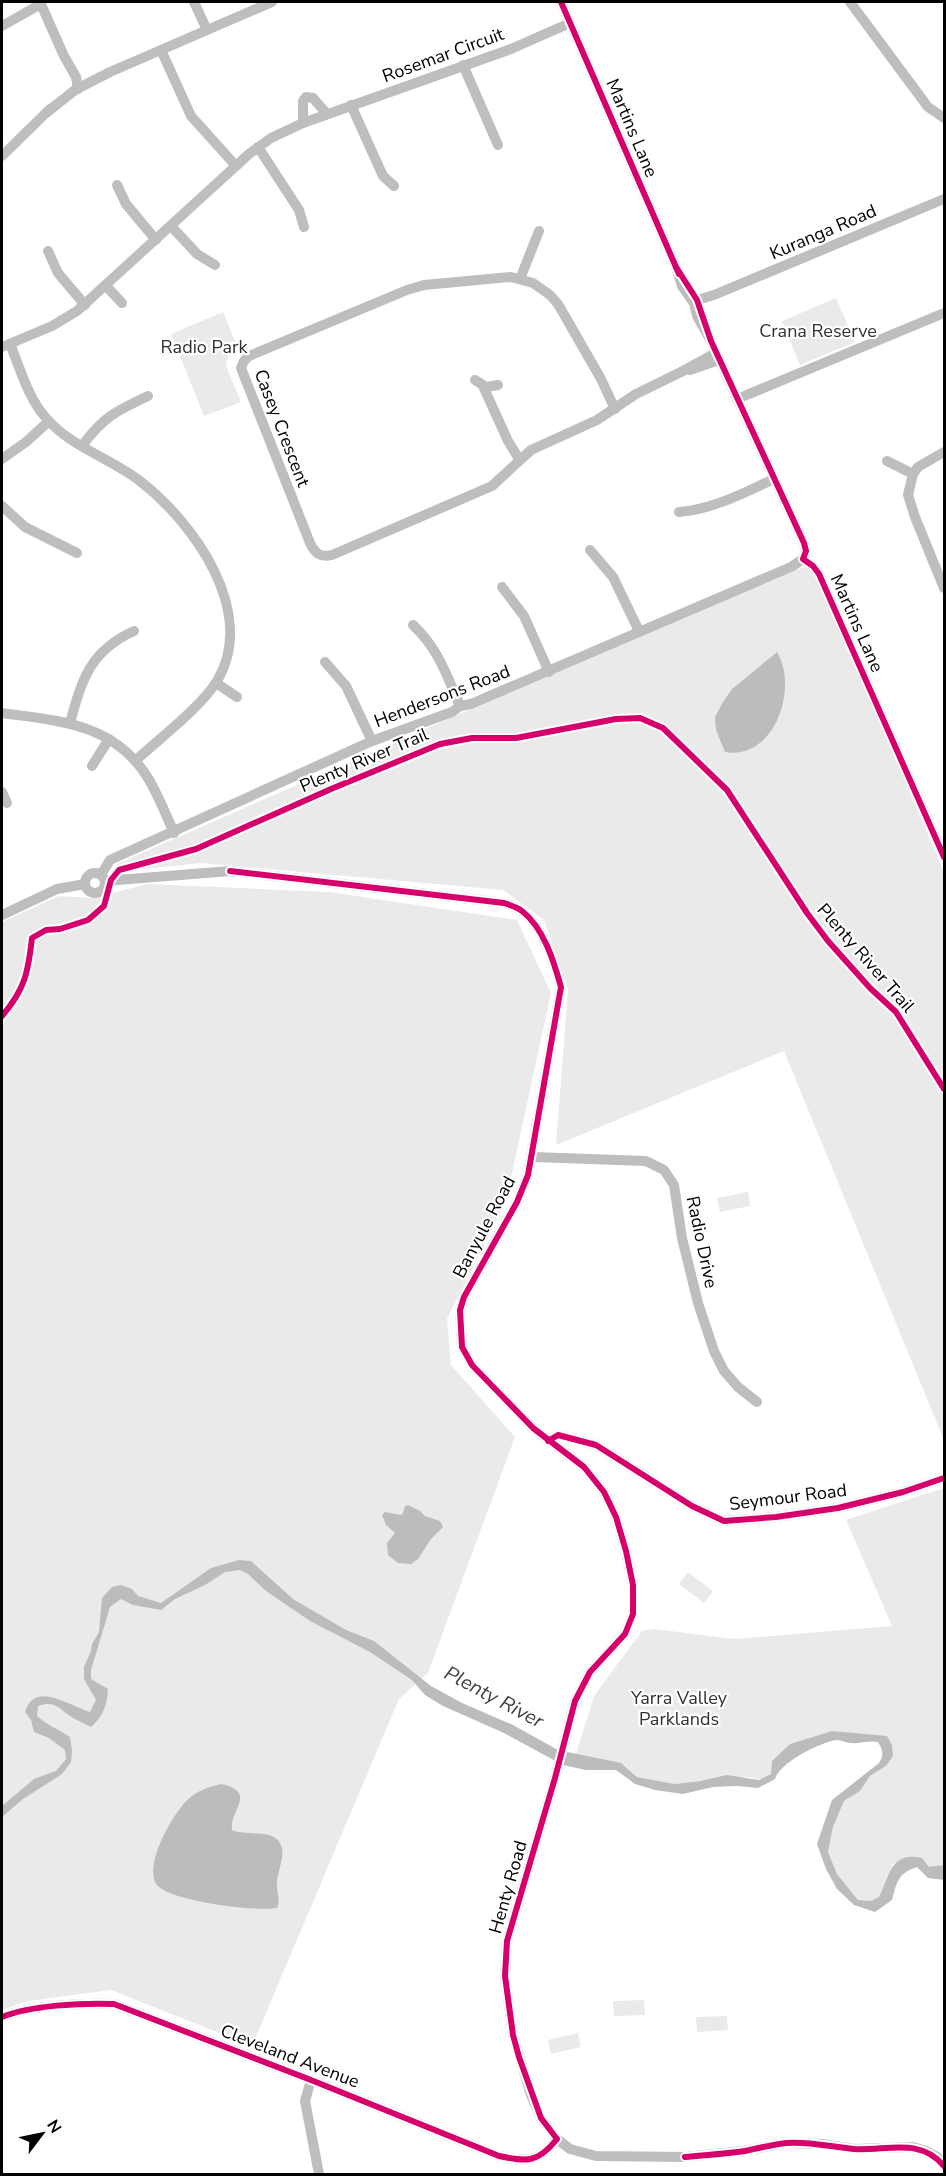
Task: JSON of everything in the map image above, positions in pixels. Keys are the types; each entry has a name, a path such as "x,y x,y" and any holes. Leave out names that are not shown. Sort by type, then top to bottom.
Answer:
{"street":[{"path":"194,2 207,30"},
{"path":"2,156 77,86 272,2"},
{"name":"Martins Lane","path":"561,2 686,293 697,302 697,316 711,341 806,547 803,559 819,574 944,856"},
{"path":"850,2 928,107 945,118"},
{"path":"2,26 41,3 77,86"},
{"name":"Rosemar Circuit","path":"6,346 52,326 85,305 236,166 278,134 351,105 511,49 570,23"},
{"path":"161,50 191,116 236,166"},
{"path":"464,65 498,145"},
{"path":"303,123 303,101 306,97 313,98 327,114"},
{"path":"351,105 383,176 394,186"},
{"path":"258,147 299,210 304,227"},
{"path":"117,185 126,204 156,240"},
{"name":"Kuranga Road","path":"697,302 945,199"},
{"path":"171,226 197,254 215,266"},
{"path":"520,279 539,231"},
{"path":"48,251 58,273 85,305"},
{"name":"Casey Crescent","path":"618,407 558,304 542,289 520,279 504,277 424,285 407,290 249,356 241,368 309,543 320,555 332,555 486,489 503,477 519,459 537,447 597,420 618,407 648,387 718,356"},
{"path":"106,286 122,303"},
{"path":"737,399 945,313"},
{"path":"6,346 33,399 49,421 69,439 124,469 158,496 186,528 211,566 225,596 231,628 226,659 216,683 189,712 135,761"},
{"path":"498,385 479,383 519,459"},
{"path":"82,446 96,427 113,413 148,396"},
{"path":"2,459 26,442 49,421"},
{"path":"945,452 926,461 913,474 909,487 909,502 945,588"},
{"path":"887,461 913,474"},
{"path":"679,512 715,506 774,479"},
{"path":"2,506 25,527 77,553"},
{"path":"590,550 614,577 639,631"},
{"name":"Hendersons Road","path":"103,878 110,860 372,741 452,712 460,706 471,704 549,672 791,567 803,559"},
{"path":"502,587 524,615 549,672"},
{"path":"413,625 425,636 440,657 460,706"},
{"path":"70,723 79,688 89,666 114,641 135,631"},
{"path":"325,662 346,686 372,741"},
{"path":"216,683 237,697"},
{"path":"2,713 70,723 110,739 125,750 152,785 174,832"},
{"path":"92,766 110,739"},
{"path":"2,792 7,803"},
{"name":"Banyule Road","path":"103,878 230,871 504,903 521,910 535,924 555,962 561,987 533,1157 517,1202 464,1297 460,1310 462,1347 472,1365 533,1428 584,1467 604,1492 616,1517 633,1586 633,1614 626,1634 590,1672 575,1701 555,1778"},
{"path":"94,873 103,878 104,888 98,892 92,892 85,884 88,875 94,873"},
{"path":"2,915 57,889 85,884"},
{"name":"Radio Drive","path":"533,1157 646,1161 664,1170 674,1185 682,1238 698,1303 714,1351 724,1371 738,1387 757,1402"},
{"name":"Seymour Road","path":"548,1441 558,1435 596,1445 692,1506 724,1521 776,1517 838,1508 903,1492 945,1478"},
{"name":"Henty Road","path":"555,1778 507,1941 505,1976 513,2035 519,2057 541,2118 557,2139"},
{"name":"Cleveland Avenue","path":"2,2017 22,2010 114,2004 499,2156 522,2161 536,2159 557,2139"},
{"path":"311,2080 305,2102 319,2175"},
{"path":"557,2139 570,2149 596,2156 685,2157 743,2151 786,2143 822,2144 855,2149 913,2147 926,2151 941,2161 945,2147"}],"green space":[{"name":"Crana Reserve","path":"836,298 855,342 800,365 782,321"},
{"name":"Radio Park","path":"223,312 238,348 228,356 226,366 241,402 204,416 171,334"},
{"path":"808,567 815,574 944,872 944,1440 784,1051 556,1145 568,990 544,920 503,890 201,863 117,872 114,868 119,863 436,724"},
{"path":"148,884 329,892 517,920 551,993 506,1201 447,1319 451,1365 515,1437 428,1673 399,1699 252,2046 111,1990 28,2001 2,2010 2,922 59,896 93,898"},
{"path":"748,1192 750,1206 720,1212 717,1198"},
{"name":"Yarra Valley Parklands","path":"944,1488 944,1865 929,1868 893,1864 879,1897 871,1901 858,1900 837,1874 828,1852 833,1827 844,1801 860,1791 870,1776 886,1766 892,1745 851,1733 832,1731 790,1744 772,1761 771,1774 763,1778 711,1779 675,1784 637,1777 624,1765 576,1754 594,1696 642,1631 654,1629 734,1639 892,1626 846,1520"},
{"path":"688,1572 713,1591 704,1603 679,1584"},
{"path":"644,2000 645,2015 614,2016 613,2001"},
{"path":"727,2016 728,2030 697,2032 696,2017"},
{"path":"578,2033 581,2047 551,2054 548,2040"}],"shaded area":[{"path":"777,652 783,667 785,684 778,719 769,734 757,745 742,752 725,752 716,730 715,717 732,689"},
{"path":"408,1505 425,1516 440,1521 443,1527 431,1539 418,1559 411,1564 398,1563 388,1555 387,1543 395,1533 386,1525 382,1515 385,1512 401,1515 405,1506"},
{"path":"239,1560 251,1561 293,1599 346,1630 374,1641 431,1686 462,1703 513,1725 558,1750 621,1763 637,1777 675,1784 727,1775 759,1780 771,1774 772,1761 790,1744 832,1731 887,1736 892,1745 893,1756 886,1766 870,1776 860,1791 844,1801 833,1827 828,1852 837,1874 858,1900 871,1901 879,1897 889,1873 898,1861 904,1858 922,1858 929,1867 944,1865 944,1880 928,1878 917,1867 911,1869 899,1879 892,1900 875,1912 854,1905 837,1889 826,1869 817,1844 832,1800 879,1763 882,1752 878,1742 850,1743 837,1740 821,1745 792,1760 784,1766 775,1779 758,1788 713,1787 683,1794 655,1790 635,1784 616,1770 586,1770 563,1765 504,1733 443,1706 425,1695 412,1680 370,1652 310,1621 240,1570 225,1572 205,1585 175,1599 161,1610 133,1605 121,1599 110,1607 91,1670 91,1679 108,1689 107,1701 99,1719 91,1727 73,1718 57,1706 44,1704 38,1706 37,1716 70,1737 71,1762 62,1774 23,1799 2,1817 2,1806 34,1779 56,1771 66,1759 65,1750 49,1738 34,1732 31,1720 25,1712 30,1703 44,1696 90,1712 96,1700 84,1679 84,1667 99,1632 102,1598 112,1587 121,1585 132,1589 138,1596 161,1603 211,1568"},
{"path":"222,1784 233,1788 240,1797 232,1830 268,1835 279,1841 282,1856 277,1881 279,1901 277,1908 214,1904 178,1896 157,1885 154,1865 157,1852 177,1812 195,1794"}],"cycle path":[{"path":"561,2 679,274"},
{"path":"676,267 697,300 711,341 804,543 806,551 803,559 819,574 944,857"},
{"name":"Plenty River Trail","path":"2,1016 21,989 29,961 32,938 46,930 60,929 88,920 104,906 111,880 119,870 196,849 440,744 472,738 516,738 616,719 640,718 663,728 727,790 807,913 828,941 870,988 896,1012 944,1089"},
{"path":"2,2017 42,2007 114,2004 499,2156 525,2160 538,2157 557,2139 541,2118 513,2035 505,1976 507,1941 575,1701 590,1672 625,1634 633,1614 633,1585 616,1517 604,1492 584,1467 533,1428 472,1365 462,1347 460,1310 464,1297 517,1202 528,1175 561,987 542,936 530,918 511,905 230,871"},
{"path":"548,1441 558,1435 596,1445 692,1506 724,1521 776,1517 838,1508 903,1492 944,1478"},
{"path":"685,2157 745,2151 786,2143 803,2143 854,2149 914,2148 935,2157 944,2166"}],"water label":[{"name":"Plenty River","path":"494,1697"}]}
